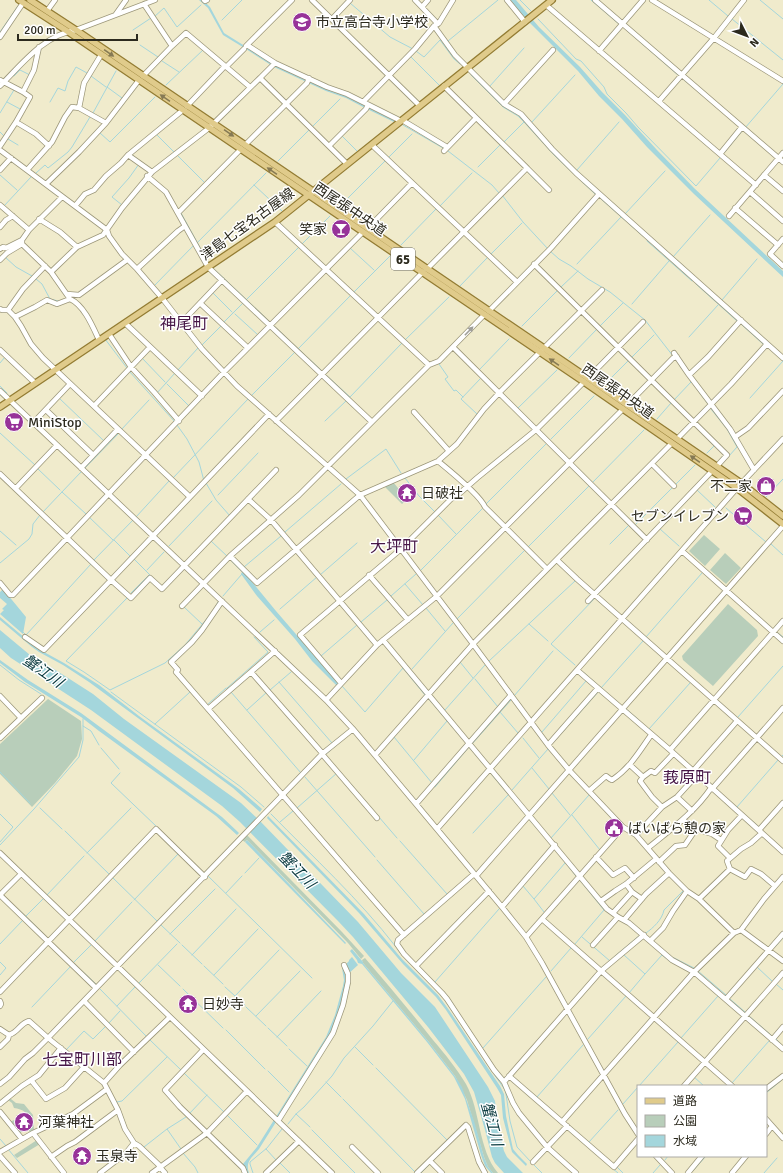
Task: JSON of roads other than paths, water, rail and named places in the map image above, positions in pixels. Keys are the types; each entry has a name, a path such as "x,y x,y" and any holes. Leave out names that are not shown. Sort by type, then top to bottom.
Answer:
{"main road":[{"name":"西尾張中央道","path":"30,0 76,30 141,78 185,108 245,145 314,191 365,230"},
{"name":"津島七宝名古屋線","path":"0,407 275,222 552,0"},
{"name":"西尾張中央道","path":"21,2 67,31 101,55 141,78"},
{"name":"西尾張中央道","path":"212,126 241,150 308,195 365,230 783,516"},
{"name":"西尾張中央道","path":"739,486 783,525"}],"street":[{"path":"47,11 55,0"},
{"path":"116,14 126,0"},
{"path":"0,86 2,81 39,46 67,31 76,30 155,0"},
{"path":"75,206 85,194 94,190 128,155 185,108 291,0"},
{"path":"312,0 420,106"},
{"path":"415,0 436,25 455,55 504,104 521,114 557,154 599,194 783,358"},
{"path":"422,7 428,0"},
{"path":"362,102 414,50 436,25 453,0"},
{"path":"507,0 525,22"},
{"path":"595,0 783,162"},
{"path":"599,51 643,0"},
{"path":"652,0 783,81"},
{"path":"659,102 714,38 744,0"},
{"path":"332,19 349,1"},
{"path":"0,37 21,2"},
{"path":"144,4 172,46"},
{"path":"546,5 756,185"},
{"path":"46,184 106,123 141,78 186,33 250,87"},
{"path":"23,92 34,70 39,46"},
{"path":"245,47 273,64 308,80 347,94 362,102 367,107 402,121 446,149 476,118"},
{"path":"504,104 553,50"},
{"path":"79,108 84,83 101,55"},
{"path":"51,272 77,247 103,235 147,176 212,126 273,64"},
{"path":"260,78 347,164"},
{"path":"245,145 308,80"},
{"path":"0,146 30,97 2,81"},
{"path":"444,86 549,190"},
{"path":"27,170 52,142 72,107 79,108 106,123"},
{"path":"329,146 367,107"},
{"path":"16,122 36,134 49,146"},
{"path":"721,155 744,128"},
{"path":"372,145 517,282"},
{"path":"0,150 107,230 109,236 127,260 137,269 162,298 202,349 250,397 360,495 548,745 569,770 623,827 636,835 687,891 699,899 734,933"},
{"path":"178,213 241,150"},
{"path":"729,216 783,153"},
{"path":"128,155 152,172"},
{"path":"0,170 11,158"},
{"path":"276,421 527,168"},
{"path":"764,175 783,192"},
{"path":"147,176 166,192 208,267 372,422"},
{"path":"0,583 10,595 13,595 224,372 412,183"},
{"path":"750,192 783,221"},
{"path":"182,606 229,557 299,495 429,365 439,361 549,250 599,194"},
{"path":"0,260 22,242 29,230 62,197"},
{"path":"0,205 29,230"},
{"path":"735,208 778,245"},
{"path":"0,227 6,220 13,216"},
{"path":"39,219 60,232 77,247"},
{"path":"275,222 429,365"},
{"path":"137,269 178,230 185,226"},
{"path":"783,239 770,254 783,266"},
{"path":"1,247 6,248 22,242"},
{"path":"22,242 51,272 69,297 81,309 130,369 154,392 177,422"},
{"path":"15,317 47,300 58,304 69,297 79,295 127,260"},
{"path":"534,264 727,455 596,596 588,601"},
{"path":"8,310 23,289 45,266"},
{"path":"181,323 222,280"},
{"path":"229,557 257,583 360,495 438,461 457,444 499,393 602,290"},
{"path":"200,303 248,348"},
{"path":"0,309 8,310 15,317 31,344 43,358 190,497"},
{"path":"689,375 708,357 741,320"},
{"path":"341,683 300,635 401,548 451,499 536,430 643,322"},
{"path":"124,323 202,396"},
{"path":"375,755 473,644 731,384 767,344"},
{"path":"94,406 150,347"},
{"path":"453,347 647,540"},
{"path":"0,350 35,383"},
{"path":"326,700 377,645 437,596 675,356 735,437 754,470"},
{"path":"33,423 70,384"},
{"path":"0,391 275,651 326,700 353,729 526,937 537,954 625,1114 637,1132"},
{"path":"735,437 748,428 783,391"},
{"path":"46,410 93,455"},
{"path":"414,412 449,451"},
{"path":"25,637 44,650 269,414"},
{"path":"82,469 93,455 120,430"},
{"path":"437,830 739,486 783,439"},
{"path":"16,488 57,445"},
{"path":"438,461 467,486 479,498 484,507 547,569"},
{"path":"652,464 674,486"},
{"path":"0,474 131,598 150,578 162,589 276,470"},
{"path":"248,498 270,520 377,645"},
{"path":"576,1173 547,1147 519,1114 504,1082 494,1070 442,993 397,944 398,940 475,875 727,591 783,525"},
{"path":"682,551 783,641"},
{"path":"557,560 783,761"},
{"path":"369,576 408,620"},
{"path":"222,601 192,642 171,662 178,670 176,672 404,935"},
{"path":"662,808 640,781 651,770 655,773 714,700 783,621"},
{"path":"383,640 612,913 618,918 629,923 672,960 694,972 783,1049"},
{"path":"208,709 275,651"},
{"path":"577,670 783,852"},
{"path":"251,672 377,818"},
{"path":"548,745 598,688"},
{"path":"416,804 511,695"},
{"path":"0,696 21,718"},
{"path":"0,738 42,698"},
{"path":"648,848 692,811 783,708"},
{"path":"693,771 737,721"},
{"path":"0,1084 9,1077 25,1058 33,1053 48,1038 205,877 322,754 353,729"},
{"path":"589,791 606,776 612,780 622,773 630,765 651,734"},
{"path":"630,765 643,778"},
{"path":"636,835 662,808 677,797 697,775"},
{"path":"677,797 692,811"},
{"path":"775,886 761,874 751,870 744,877 730,869 727,861 741,848 752,843 783,803"},
{"path":"730,858 718,846 721,840 742,815"},
{"path":"683,820 696,829 712,834 721,840"},
{"path":"526,937 623,827"},
{"path":"0,992 156,829 205,877"},
{"path":"601,901 676,846 685,845 696,829"},
{"path":"502,907 555,845"},
{"path":"0,853 332,1173"},
{"path":"596,857 613,875 625,868 634,878"},
{"path":"699,899 730,869"},
{"path":"624,920 642,899 669,873"},
{"path":"21,874 0,895 96,988"},
{"path":"562,1122 694,972 734,933 741,930 783,877"},
{"path":"626,884 632,892 642,899"},
{"path":"416,966 489,891"},
{"path":"650,941 663,928 673,910 687,891"},
{"path":"612,913 632,892"},
{"path":"593,945 618,918"},
{"path":"542,919 731,1085"},
{"path":"741,930 783,961"},
{"path":"726,999 783,934"},
{"path":"504,1082 601,972 644,935"},
{"path":"277,1120 333,1034 343,1005 348,982 348,974 344,965"},
{"path":"685,1085 783,973"},
{"path":"84,1001 134,1052"},
{"path":"0,1002 0,1006"},
{"path":"104,1083 170,1017"},
{"path":"0,1047 8,1039 9,1035 16,1032 25,1022 29,1020 48,1038 104,1083 118,1110 125,1129 134,1143 160,1166 165,1173"},
{"path":"772,1040 783,1027"},
{"path":"0,1029 9,1035"},
{"path":"0,1104 22,1086 39,1075 61,1048"},
{"path":"204,1050 165,1090 180,1107 243,1168 245,1173"},
{"path":"31,1080 46,1099 65,1088 84,1067"},
{"path":"509,1076 614,1167 637,1140"},
{"path":"767,1088 783,1076"},
{"path":"0,1152 33,1133 73,1114 107,1090"},
{"path":"152,1173 207,1133 247,1091"},
{"path":"51,1157 75,1142 118,1110"},
{"path":"0,1112 22,1139"},
{"path":"767,1120 783,1138"},
{"path":"417,1173 466,1125 468,1127 479,1162 485,1173"},
{"path":"533,1162 566,1126"},
{"path":"767,1133 772,1126"},
{"path":"33,1133 64,1173"},
{"path":"266,1173 299,1141"},
{"path":"100,1173 126,1153 134,1143"},
{"path":"352,1147 378,1173"},
{"path":"0,1156 15,1173"},
{"path":"657,1157 672,1173"},
{"path":"688,1173 701,1157"},
{"path":"732,1173 745,1157"},
{"path":"430,1161 442,1173"}],"water":[{"path":"199,0 203,0 210,7 224,33 248,48 396,120 394,122 346,98 326,91 274,67 223,35 208,8"},
{"path":"510,0 516,0 539,27 580,67 694,188 783,271 783,277 694,194 647,147 599,96 578,71 527,20"},
{"path":"230,558 243,571 339,684 337,686 312,661 295,639 257,596 241,574 242,572 229,559"},
{"path":"3,589 26,617 23,634 0,614 4,610 2,609 7,604 0,598 0,592"},
{"path":"0,617 44,652 99,685 239,789 262,809 260,812 233,788 89,682 32,647 0,620"},
{"name":"蟹江川","path":"0,630 30,655 93,694 124,719 241,803 358,922 401,973 435,1007 488,1087 495,1101 498,1126 504,1151 507,1157 523,1173 504,1173 495,1163 474,1092 464,1074 428,1027 338,921 240,822 222,806 91,710 11,658 0,648"},
{"path":"0,660 28,680 81,713 222,817 239,833 237,835 216,816 81,717 25,682 0,663"},
{"path":"268,816 364,914 402,959 438,995 500,1086 504,1094 506,1116 513,1149 527,1164 526,1166 512,1152 503,1118 501,1095 446,1010 436,997 403,964 359,913 267,818"},
{"path":"247,840 346,943 345,944 245,842"},
{"path":"352,949 428,1041 462,1087 474,1121 484,1157 488,1167 493,1173 491,1173 485,1166 465,1099 454,1077 362,964 358,963 350,951"},
{"path":"352,957 358,965 347,975 347,983 342,1003 332,1033 259,1149 250,1160 248,1165 249,1173 246,1173 243,1164 257,1147 326,1037 335,1015 343,986 344,980 342,968"}],"waterway":[{"path":"222,20 242,0"},
{"path":"448,41 498,0"},
{"path":"520,0 531,11"},
{"path":"591,0 619,24"},
{"path":"709,0 728,16"},
{"path":"760,0 783,19"},
{"path":"350,3 390,37 413,49"},
{"path":"154,17 164,8 177,27 201,5"},
{"path":"0,32 18,6"},
{"path":"133,30 151,18"},
{"path":"538,19 576,59 581,61 604,87 607,94 696,186 720,158"},
{"path":"732,19 783,60"},
{"path":"623,27 678,75"},
{"path":"416,51 424,57 440,40 454,59 460,64"},
{"path":"140,45 158,57"},
{"path":"490,86 524,48"},
{"path":"166,85 203,50"},
{"path":"410,56 439,85"},
{"path":"162,61 179,72"},
{"path":"50,102 58,88 65,91 68,81 76,67 87,73"},
{"path":"14,76 20,70 30,75"},
{"path":"93,113 116,71"},
{"path":"471,75 503,107 518,116 524,122 504,142"},
{"path":"532,122 575,75"},
{"path":"91,76 106,87"},
{"path":"682,78 727,116"},
{"path":"294,93 304,83"},
{"path":"745,128 783,84"},
{"path":"107,87 122,98"},
{"path":"0,113 14,90"},
{"path":"100,133 110,142 155,97"},
{"path":"313,126 340,99"},
{"path":"7,102 20,109"},
{"path":"275,112 283,104"},
{"path":"36,173 45,165 48,168 68,152 90,117"},
{"path":"476,121 513,157"},
{"path":"524,122 555,156 595,194"},
{"path":"577,170 619,122"},
{"path":"403,125 443,148"},
{"path":"278,161 309,130"},
{"path":"723,154 743,130"},
{"path":"0,132 4,136"},
{"path":"156,134 174,152"},
{"path":"389,157 412,134"},
{"path":"342,136 357,151"},
{"path":"8,139 18,145"},
{"path":"478,167 500,145"},
{"path":"448,151 492,185 499,193"},
{"path":"132,155 139,160"},
{"path":"178,156 204,182"},
{"path":"341,205 385,161"},
{"path":"122,205 112,197 139,164"},
{"path":"527,171 536,181"},
{"path":"625,214 665,171"},
{"path":"197,243 266,173"},
{"path":"440,206 472,173"},
{"path":"0,175 17,190"},
{"path":"4,206 31,177"},
{"path":"254,185 282,211"},
{"path":"502,195 523,222 548,249"},
{"path":"600,198 644,237"},
{"path":"401,245 436,209"},
{"path":"181,213 208,262"},
{"path":"673,257 710,215"},
{"path":"302,244 330,216"},
{"path":"577,264 621,217"},
{"path":"491,254 522,223"},
{"path":"647,241 692,281"},
{"path":"155,285 194,245"},
{"path":"246,300 299,247"},
{"path":"350,248 374,270"},
{"path":"550,251 588,279 610,292 645,320 673,356"},
{"path":"354,292 390,256"},
{"path":"5,257 16,267 32,276"},
{"path":"460,286 487,258"},
{"path":"722,300 757,259"},
{"path":"632,304 669,261"},
{"path":"214,269 270,322"},
{"path":"561,287 578,271"},
{"path":"36,279 42,284 50,299 58,301"},
{"path":"696,284 737,321"},
{"path":"522,326 558,290"},
{"path":"213,293 232,312"},
{"path":"298,349 350,296"},
{"path":"405,340 449,297"},
{"path":"223,323 243,303"},
{"path":"600,326 623,303"},
{"path":"689,337 718,305"},
{"path":"235,314 258,335"},
{"path":"741,324 763,344"},
{"path":"202,345 221,326"},
{"path":"274,326 289,340"},
{"path":"569,358 597,329"},
{"path":"632,357 654,335"},
{"path":"105,339 127,368"},
{"path":"480,369 509,339"},
{"path":"292,343 321,370"},
{"path":"326,375 350,397 402,343"},
{"path":"750,398 783,361 768,347"},
{"path":"178,370 198,348"},
{"path":"250,397 295,352"},
{"path":"0,363 5,357"},
{"path":"142,358 165,382"},
{"path":"605,384 628,361"},
{"path":"439,364 448,377 445,379 454,391 456,390 463,397"},
{"path":"680,366 708,404"},
{"path":"518,408 557,370"},
{"path":"129,371 175,422"},
{"path":"157,393 175,373"},
{"path":"477,414 461,399 480,379"},
{"path":"674,400 691,382"},
{"path":"167,384 189,406"},
{"path":"0,386 7,393"},
{"path":"551,439 594,396"},
{"path":"59,398 104,441"},
{"path":"173,478 248,399"},
{"path":"121,430 149,400"},
{"path":"325,421 346,401"},
{"path":"657,419 671,403"},
{"path":"711,409 727,429 737,447 729,456"},
{"path":"177,425 187,439 199,462 204,481"},
{"path":"593,482 644,430"},
{"path":"0,433 35,465"},
{"path":"85,468 119,433"},
{"path":"707,453 714,446 708,439"},
{"path":"486,504 547,443"},
{"path":"346,479 386,449 401,473"},
{"path":"218,495 258,453"},
{"path":"675,485 695,465"},
{"path":"38,469 60,490"},
{"path":"42,513 81,472"},
{"path":"405,478 419,496 435,512"},
{"path":"766,497 783,479"},
{"path":"136,517 169,481"},
{"path":"206,483 216,500 230,516"},
{"path":"285,532 341,484"},
{"path":"528,547 589,486"},
{"path":"635,525 672,488"},
{"path":"697,490 715,507"},
{"path":"62,492 86,514"},
{"path":"597,595 691,496"},
{"path":"169,546 212,501"},
{"path":"726,508 766,542"},
{"path":"421,570 482,509"},
{"path":"0,563 29,539 32,534 33,524 40,515"},
{"path":"438,515 456,534"},
{"path":"232,519 235,516"},
{"path":"89,517 113,540"},
{"path":"94,560 134,519"},
{"path":"610,544 629,525"},
{"path":"660,529 679,546"},
{"path":"0,531 16,545"},
{"path":"244,567 281,536"},
{"path":"114,540 130,556"},
{"path":"211,541 228,557"},
{"path":"320,575 357,543"},
{"path":"771,544 783,555"},
{"path":"457,619 524,551"},
{"path":"147,570 164,552"},
{"path":"134,559 154,579"},
{"path":"23,632 26,635 91,564"},
{"path":"646,637 702,573"},
{"path":"223,596 242,574"},
{"path":"391,596 416,574"},
{"path":"131,593 149,575"},
{"path":"280,609 317,577"},
{"path":"489,661 575,581"},
{"path":"405,584 423,605"},
{"path":"127,598 66,661 110,690 165,663 185,645 210,615"},
{"path":"575,665 551,644 595,598"},
{"path":"361,622 387,600"},
{"path":"215,608 218,602"},
{"path":"184,607 202,624"},
{"path":"426,608 445,631"},
{"path":"749,608 773,629"},
{"path":"260,632 274,620"},
{"path":"412,669 453,623"},
{"path":"529,624 548,641"},
{"path":"321,656 357,625"},
{"path":"778,633 783,637"},
{"path":"227,689 268,652 254,637"},
{"path":"601,688 643,641"},
{"path":"514,696 553,651"},
{"path":"460,662 473,678"},
{"path":"0,665 19,680 41,694"},
{"path":"445,710 485,665"},
{"path":"738,717 783,666"},
{"path":"342,686 365,712 403,668 425,695"},
{"path":"270,690 291,672"},
{"path":"583,672 622,706"},
{"path":"475,679 498,707"},
{"path":"542,732 586,681"},
{"path":"279,682 332,743"},
{"path":"649,729 690,683"},
{"path":"192,687 207,705 226,688"},
{"path":"551,745 599,691"},
{"path":"111,692 241,787 264,807"},
{"path":"155,724 190,692"},
{"path":"231,692 301,773"},
{"path":"247,710 267,692"},
{"path":"428,698 466,743"},
{"path":"472,744 511,700"},
{"path":"626,709 640,721"},
{"path":"500,712 518,733"},
{"path":"0,845 34,809 79,757 83,740 83,719"},
{"path":"414,760 447,721"},
{"path":"83,726 91,731 99,745"},
{"path":"394,737 432,783"},
{"path":"523,738 539,758"},
{"path":"326,754 339,743"},
{"path":"435,787 469,747 486,767"},
{"path":"101,748 119,769"},
{"path":"512,790 548,749"},
{"path":"737,807 778,760"},
{"path":"532,768 549,789"},
{"path":"0,772 30,803"},
{"path":"120,773 111,783 157,827"},
{"path":"297,808 337,773"},
{"path":"492,775 526,815"},
{"path":"305,777 375,857"},
{"path":"348,781 397,838"},
{"path":"552,793 570,815"},
{"path":"473,833 508,795"},
{"path":"551,838 589,795"},
{"path":"40,808 62,829"},
{"path":"87,853 131,808"},
{"path":"280,822 293,811"},
{"path":"0,814 13,827 0,842"},
{"path":"271,814 367,912 396,947"},
{"path":"572,815 600,850"},
{"path":"529,819 539,831"},
{"path":"751,820 759,827"},
{"path":"65,831 109,874"},
{"path":"400,841 447,894"},
{"path":"134,900 178,854"},
{"path":"47,895 84,856"},
{"path":"561,857 576,876"},
{"path":"245,873 259,858"},
{"path":"377,860 424,914"},
{"path":"523,886 534,899 565,863"},
{"path":"208,876 312,978"},
{"path":"226,893 242,876"},
{"path":"112,877 157,921"},
{"path":"575,944 604,910 579,879"},
{"path":"170,934 215,889"},
{"path":"646,933 657,923 664,910 683,891"},
{"path":"26,916 43,899"},
{"path":"534,899 544,912"},
{"path":"95,941 132,902"},
{"path":"17,908 48,938"},
{"path":"192,955 236,909"},
{"path":"435,982 499,909"},
{"path":"0,944 23,920"},
{"path":"161,925 180,943"},
{"path":"214,975 258,929"},
{"path":"614,957 639,936"},
{"path":"582,937 610,961"},
{"path":"773,949 783,938"},
{"path":"51,942 96,984"},
{"path":"139,983 177,944"},
{"path":"74,962 91,945"},
{"path":"182,945 202,964"},
{"path":"551,971 571,948"},
{"path":"235,996 279,950"},
{"path":"624,955 645,974 662,955 671,962"},
{"path":"674,958 694,968"},
{"path":"0,962 6,968 0,975"},
{"path":"158,965 180,986"},
{"path":"32,1007 71,966"},
{"path":"204,966 223,984"},
{"path":"757,967 773,982"},
{"path":"256,1016 300,971"},
{"path":"698,971 726,995"},
{"path":"629,993 645,974"},
{"path":"483,1048 546,977"},
{"path":"776,984 783,990"},
{"path":"117,1006 135,987"},
{"path":"225,987 245,1005"},
{"path":"100,989 147,1037"},
{"path":"183,989 223,1028"},
{"path":"277,1037 321,991"},
{"path":"588,1039 626,996"},
{"path":"681,1038 718,996"},
{"path":"730,999 745,1012"},
{"path":"288,1124 332,1076 344,1058 393,1001"},
{"path":"246,1007 266,1026"},
{"path":"109,1023 120,1011"},
{"path":"749,1016 772,1036"},
{"path":"66,1050 84,1031 93,1039 105,1027"},
{"path":"268,1028 287,1046"},
{"path":"226,1030 265,1069"},
{"path":"776,1039 783,1046"},
{"path":"150,1040 181,1070"},
{"path":"732,1083 769,1041"},
{"path":"640,1085 678,1042"},
{"path":"537,1097 583,1045"},
{"path":"355,1047 373,1065"},
{"path":"289,1049 307,1066"},
{"path":"117,1102 122,1101 167,1057"},
{"path":"376,1068 447,1140"},
{"path":"268,1071 289,1092"},
{"path":"184,1073 224,1112"},
{"path":"494,1074 505,1090 510,1121 517,1147 531,1162"},
{"path":"694,1077 703,1085"},
{"path":"767,1092 783,1079"},
{"path":"326,1082 341,1097"},
{"path":"623,1104 637,1088"},
{"path":"190,1113 207,1095"},
{"path":"343,1099 415,1172"},
{"path":"589,1142 618,1110"},
{"path":"226,1114 257,1145"},
{"path":"296,1114 310,1127"},
{"path":"181,1149 167,1129 186,1117"},
{"path":"144,1147 167,1129"},
{"path":"253,1173 250,1162 267,1148 282,1129"},
{"path":"312,1130 355,1173"},
{"path":"0,1139 6,1146"},
{"path":"1,1149 6,1146"},
{"path":"433,1161 447,1147"},
{"path":"8,1149 28,1173"},
{"path":"266,1149 276,1160"},
{"path":"183,1153 198,1173"},
{"path":"691,1173 705,1157"},
{"path":"764,1173 777,1158"},
{"path":"279,1162 290,1173"},
{"path":"533,1164 542,1173"},
{"path":"421,1173 429,1165"},
{"path":"653,1173 660,1165"},
{"path":"617,1167 623,1173"},
{"path":"612,1168 618,1173"}],"place":[{"name":"市立高台寺小学校","path":"302,22"},
{"name":"笑家","path":"341,229"},
{"name":"MiniStop","path":"14,422"},
{"name":"不二家","path":"766,486"},
{"name":"日破社","path":"407,493"},
{"name":"セブンイレブン","path":"743,516"},
{"name":"ばいばら憩の家","path":"614,828"},
{"name":"日妙寺","path":"188,1004"},
{"name":"河葉神社","path":"24,1122"},
{"name":"玉泉寺","path":"82,1156"}],"district":[{"name":"神尾町","path":"184,323"},
{"name":"大坪町","path":"394,546"},
{"name":"莪原町","path":"687,777"},
{"name":"七宝町川部","path":"82,1059"}]}
